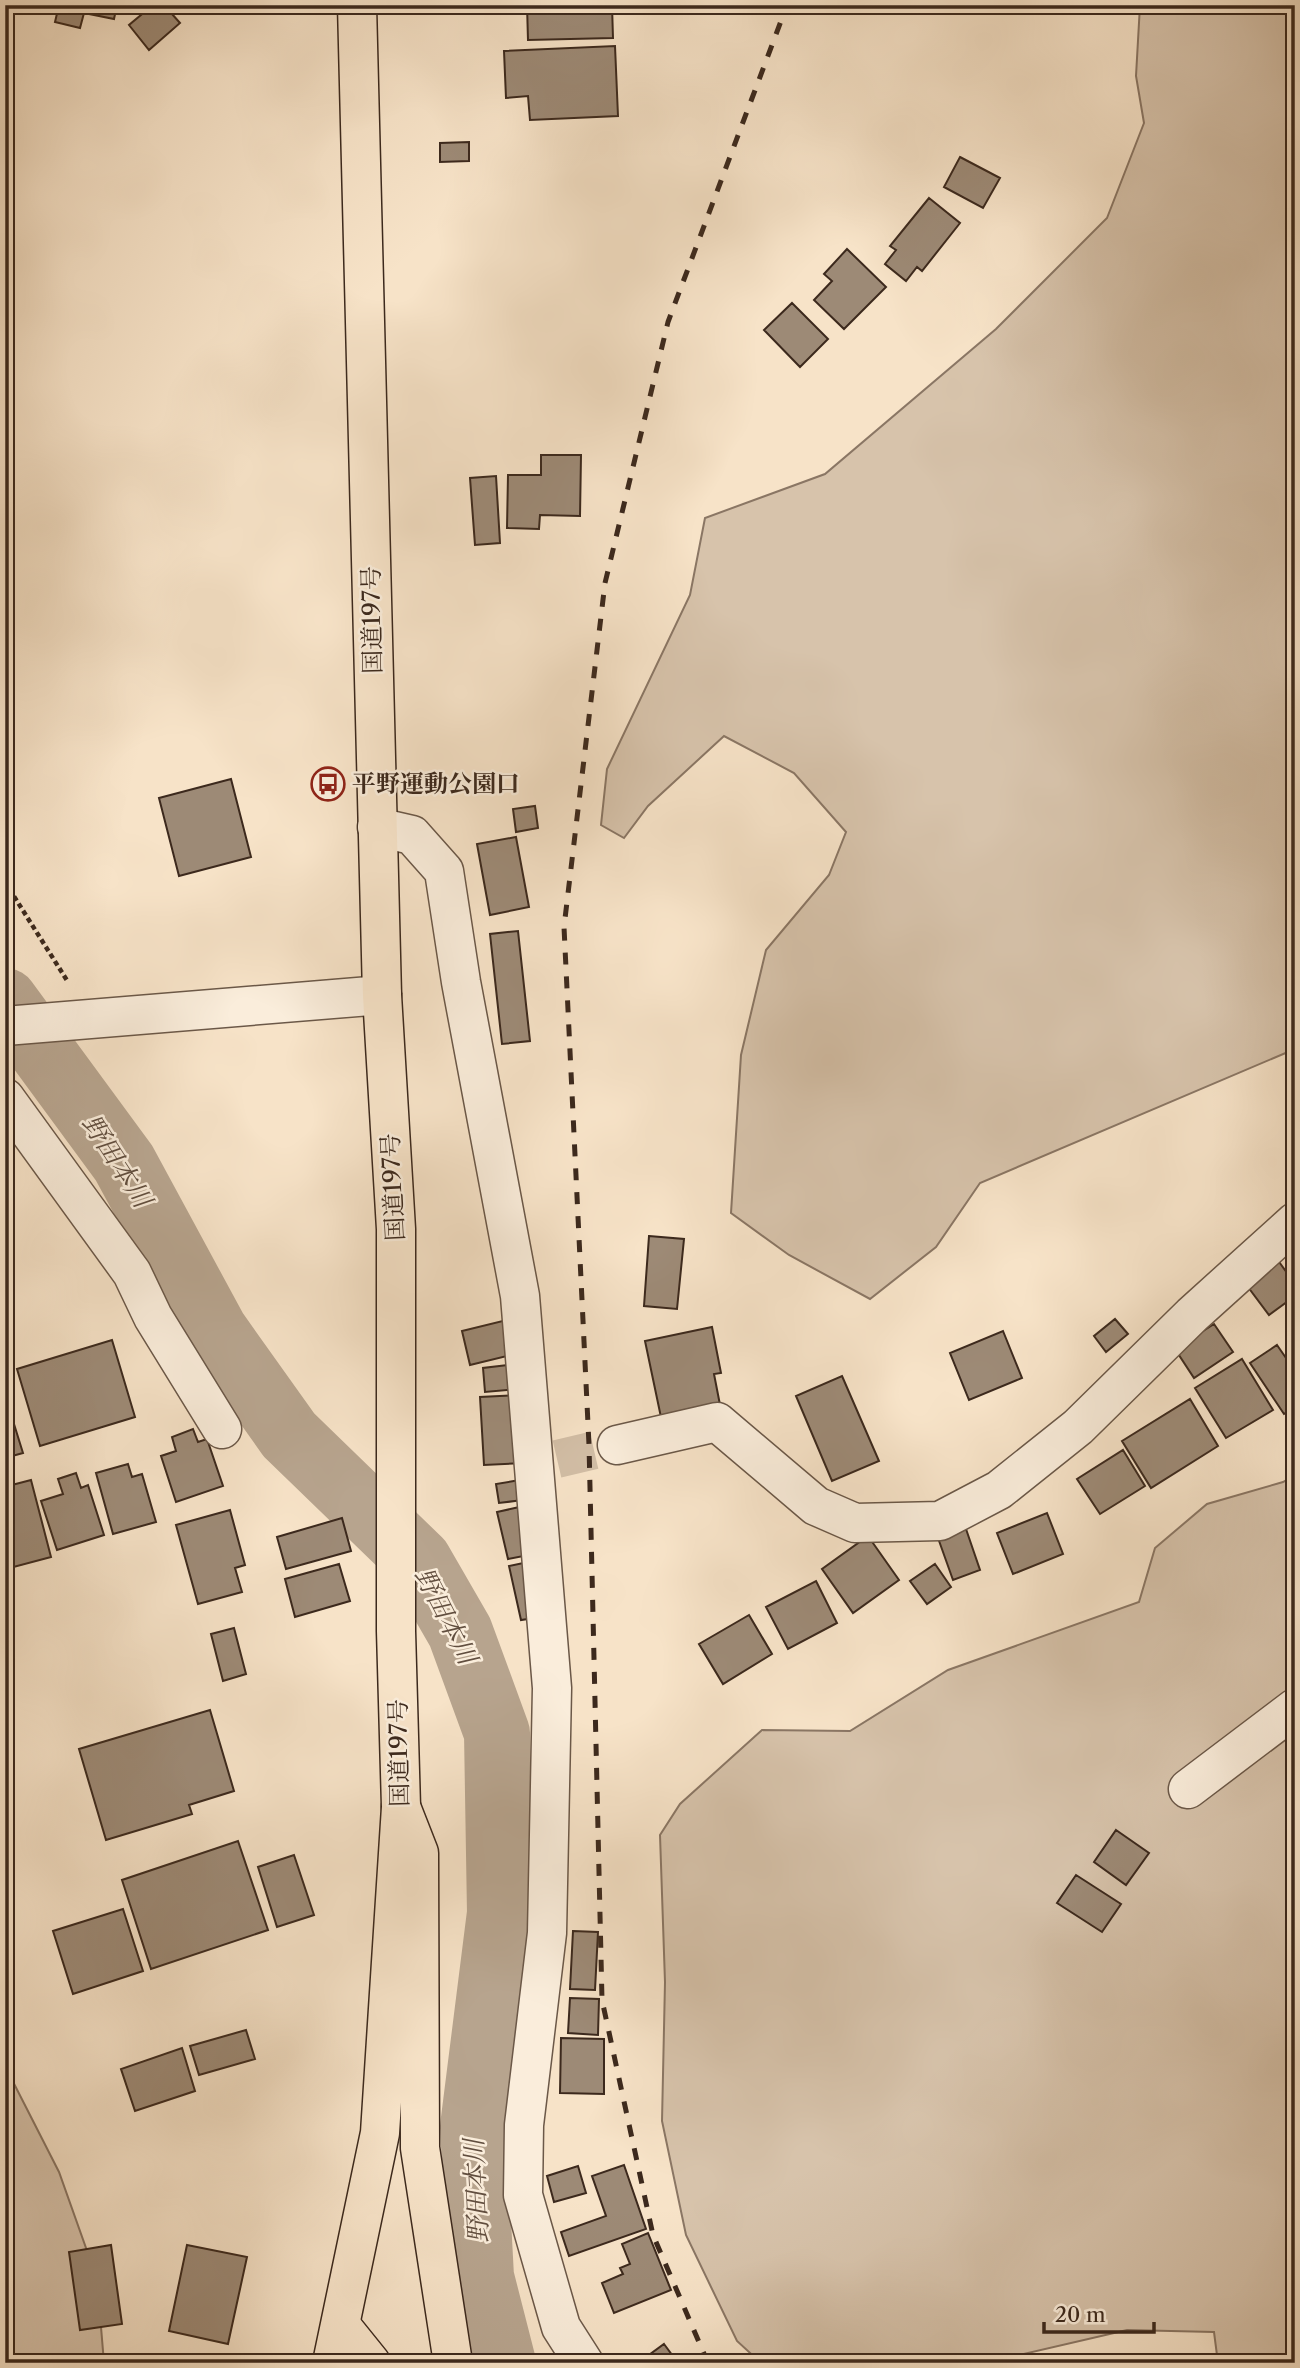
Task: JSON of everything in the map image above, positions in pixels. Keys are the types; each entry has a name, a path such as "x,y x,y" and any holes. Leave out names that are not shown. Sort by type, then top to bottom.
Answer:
{"main road":[{"name":"国道197号","path":"337,2345 380,2133 401,1807 397,1631 396,1228 382,995 357,5"},
{"path":"401,1807 419,1853 421,2148 453,2363"},
{"path":"337,2345 372,2363"}],"street":[{"path":"377,827 412,835 444,871 461,982 520,1296 546,1462 552,1702 547,1933 524,2125 523,2195 561,2327 584,2363"},
{"path":"5,1027 382,995"},
{"path":"5,1098 132,1273 153,1317 222,1429"},
{"path":"617,1445 717,1422 816,1506 855,1523 940,1521 999,1490 1078,1427 1192,1315 1295,1222"},
{"path":"1188,1789 1295,1708"}],"path":[{"path":"5,34 15,5"},
{"path":"5,882 60,964 82,1019"}],"shaded area":[{"path":"1140,5 1295,5 1295,1049 980,1183 936,1247 870,1299 789,1255 731,1213 741,1055 766,950 829,875 846,832 794,773 724,736 648,806 624,838 601,825 607,769 690,595 705,518 825,474 996,329 1107,218 1144,123 1136,76"},
{"path":"1295,1475 1295,2363 1218,2363 1214,2332 1127,2330 985,2363 761,2363 737,2341 686,2235 662,2121 665,1982 660,1835 680,1804 762,1730 850,1731 948,1670 1139,1602 1155,1548 1207,1504 1283,1482"},
{"path":"5,2066 59,2172 97,2279 104,2363 5,2363"}],"building":[{"path":"59,5 117,5 114,19 84,13 80,28 55,22"},
{"path":"153,5 164,5 180,23 149,50 129,25"},
{"path":"527,5 612,5 613,38 528,40"},
{"path":"615,46 618,116 530,120 528,96 506,98 504,51"},
{"path":"469,142 469,161 440,162 440,143"},
{"path":"960,157 1000,178 983,208 944,187"},
{"path":"929,198 960,223 922,271 917,267 906,281 885,264 896,250 890,246"},
{"path":"847,249 886,287 844,329 814,300 832,281 824,274"},
{"path":"792,303 828,339 800,367 764,330"},
{"path":"541,455 581,455 580,516 540,515 539,529 507,528 508,475 541,475"},
{"path":"496,476 500,543 475,545 470,478"},
{"path":"231,779 251,857 179,876 159,798"},
{"path":"535,806 538,828 516,832 513,809"},
{"path":"516,837 529,907 490,915 477,844"},
{"path":"518,931 530,1041 502,1044 490,934"},
{"path":"649,1236 684,1239 677,1309 644,1306"},
{"path":"1277,1259 1295,1284 1295,1296 1269,1315 1245,1283"},
{"path":"511,1319 519,1353 470,1365 462,1331"},
{"path":"1115,1319 1128,1334 1106,1352 1094,1336"},
{"path":"1214,1324 1233,1352 1194,1378 1175,1349"},
{"path":"712,1327 721,1373 714,1374 721,1410 662,1422 645,1341"},
{"path":"1003,1331 1022,1378 969,1400 950,1353"},
{"path":"112,1340 135,1417 40,1446 17,1369"},
{"path":"1277,1345 1295,1371 1295,1407 1284,1414 1250,1363"},
{"path":"1242,1359 1273,1410 1226,1438 1195,1388"},
{"path":"516,1364 518,1389 485,1392 483,1368"},
{"path":"842,1376 879,1461 832,1481 796,1396"},
{"path":"5,1395 23,1453 5,1458"},
{"path":"518,1395 523,1463 484,1465 480,1397"},
{"path":"1190,1399 1218,1446 1151,1488 1122,1441"},
{"path":"193,1429 198,1442 207,1439 223,1486 176,1502 161,1456 176,1451 172,1437"},
{"path":"1123,1450 1145,1486 1100,1514 1077,1479"},
{"path":"128,1464 132,1477 142,1474 156,1522 113,1534 96,1473"},
{"path":"76,1473 81,1488 88,1485 104,1535 57,1550 41,1501 63,1494 58,1479"},
{"path":"31,1480 51,1557 6,1569 5,1507 13,1505 8,1486"},
{"path":"520,1480 523,1500 499,1503 496,1484"},
{"path":"524,1506 534,1554 508,1559 497,1512"},
{"path":"230,1510 245,1565 235,1568 242,1592 198,1604 176,1525"},
{"path":"1047,1513 1063,1554 1013,1574 997,1533"},
{"path":"342,1518 351,1551 286,1569 277,1537"},
{"path":"966,1529 980,1570 953,1580 938,1538"},
{"path":"868,1536 899,1580 853,1613 822,1569"},
{"path":"533,1561 541,1617 521,1620 509,1566"},
{"path":"339,1564 350,1601 295,1617 285,1579"},
{"path":"935,1564 951,1587 927,1604 910,1581"},
{"path":"816,1581 837,1623 788,1649 766,1607"},
{"path":"749,1615 772,1654 723,1684 699,1644"},
{"path":"234,1628 246,1674 223,1681 211,1634"},
{"path":"210,1710 234,1791 189,1805 192,1814 106,1840 79,1749"},
{"path":"1116,1830 1149,1853 1126,1885 1094,1862"},
{"path":"238,1841 268,1930 151,1969 122,1880"},
{"path":"294,1855 314,1915 277,1927 258,1867"},
{"path":"1076,1875 1121,1904 1102,1932 1057,1903"},
{"path":"123,1909 143,1971 73,1994 53,1931"},
{"path":"573,1931 598,1932 595,1990 570,1989"},
{"path":"570,1998 599,1999 598,2035 568,2033"},
{"path":"246,2030 255,2059 199,2075 190,2046"},
{"path":"561,2038 604,2039 604,2094 560,2093"},
{"path":"182,2048 195,2091 135,2111 121,2069"},
{"path":"624,2165 646,2229 569,2256 561,2232 606,2216 592,2176"},
{"path":"578,2166 586,2193 554,2202 547,2176"},
{"path":"648,2233 671,2290 614,2313 602,2283 623,2274 620,2268 630,2264 622,2244"},
{"path":"111,2245 122,2324 80,2330 69,2252"},
{"path":"187,2245 247,2257 228,2344 169,2331"},
{"path":"664,2344 678,2363 638,2363"}],"waterway":[{"name":"野田本川","path":"5,1001 124,1163 215,1331 289,1435 419,1561 460,1632 497,1733 500,1913 473,2127 481,2277 503,2363"}],"tunnel":[{"path":"557,1459 617,1445"}],"railway":[{"path":"708,2363 653,2235 602,2000 589,1445 564,927 605,583 668,322 787,5"}],"place":[{"name":"平野運動公園口","path":"328,784"}]}
